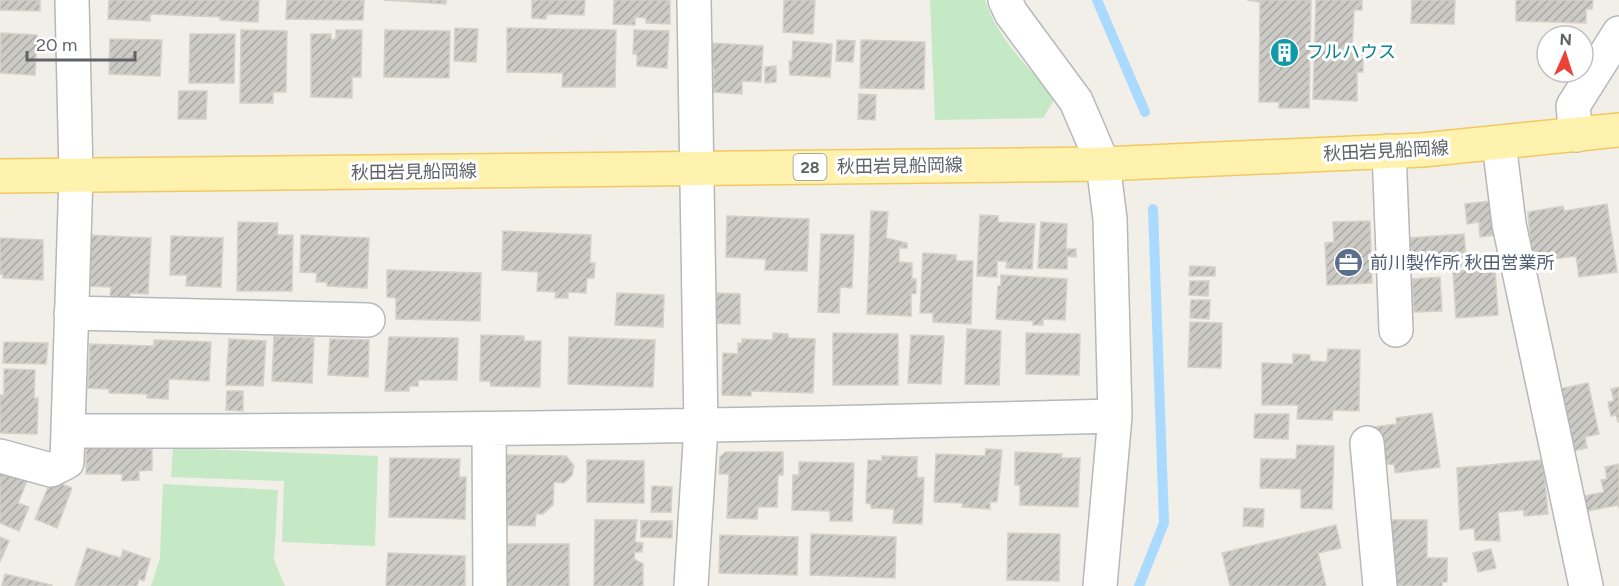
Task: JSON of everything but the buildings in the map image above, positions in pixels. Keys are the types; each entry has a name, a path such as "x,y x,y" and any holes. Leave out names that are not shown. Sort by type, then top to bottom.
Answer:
{"main road":[{"name":"秋田岩見船岡線","path":"0,176 1103,164 1389,152 1619,130"}],"street":[{"path":"0,456 51,470 67,462 76,175 72,0"},
{"path":"691,586 700,427 694,0"},
{"path":"1005,0 1011,13 1076,101 1103,164 1110,219 1115,416 1100,586"},
{"path":"1576,135 1573,106 1619,33"},
{"path":"1498,143 1509,224 1586,586"},
{"path":"1389,152 1396,330"},
{"path":"71,313 368,320"},
{"path":"69,431 700,427 1115,416"},
{"path":"489,430 490,586"},
{"path":"1367,443 1380,586"}],"green space":[{"path":"930,0 985,0 990,14 1006,40 1056,97 1043,118 935,120"},
{"path":"173,448 378,456 375,546 282,542 284,481 171,477"},
{"path":"163,484 278,490 274,560 285,586 151,586 160,558"}],"waterway":[{"path":"1097,0 1145,112"},
{"path":"1139,586 1164,523 1153,209"}],"place":[{"name":"フルハウス","path":"1285,52"},
{"name":"前川製作所 秋田営業所","path":"1349,263"}]}
